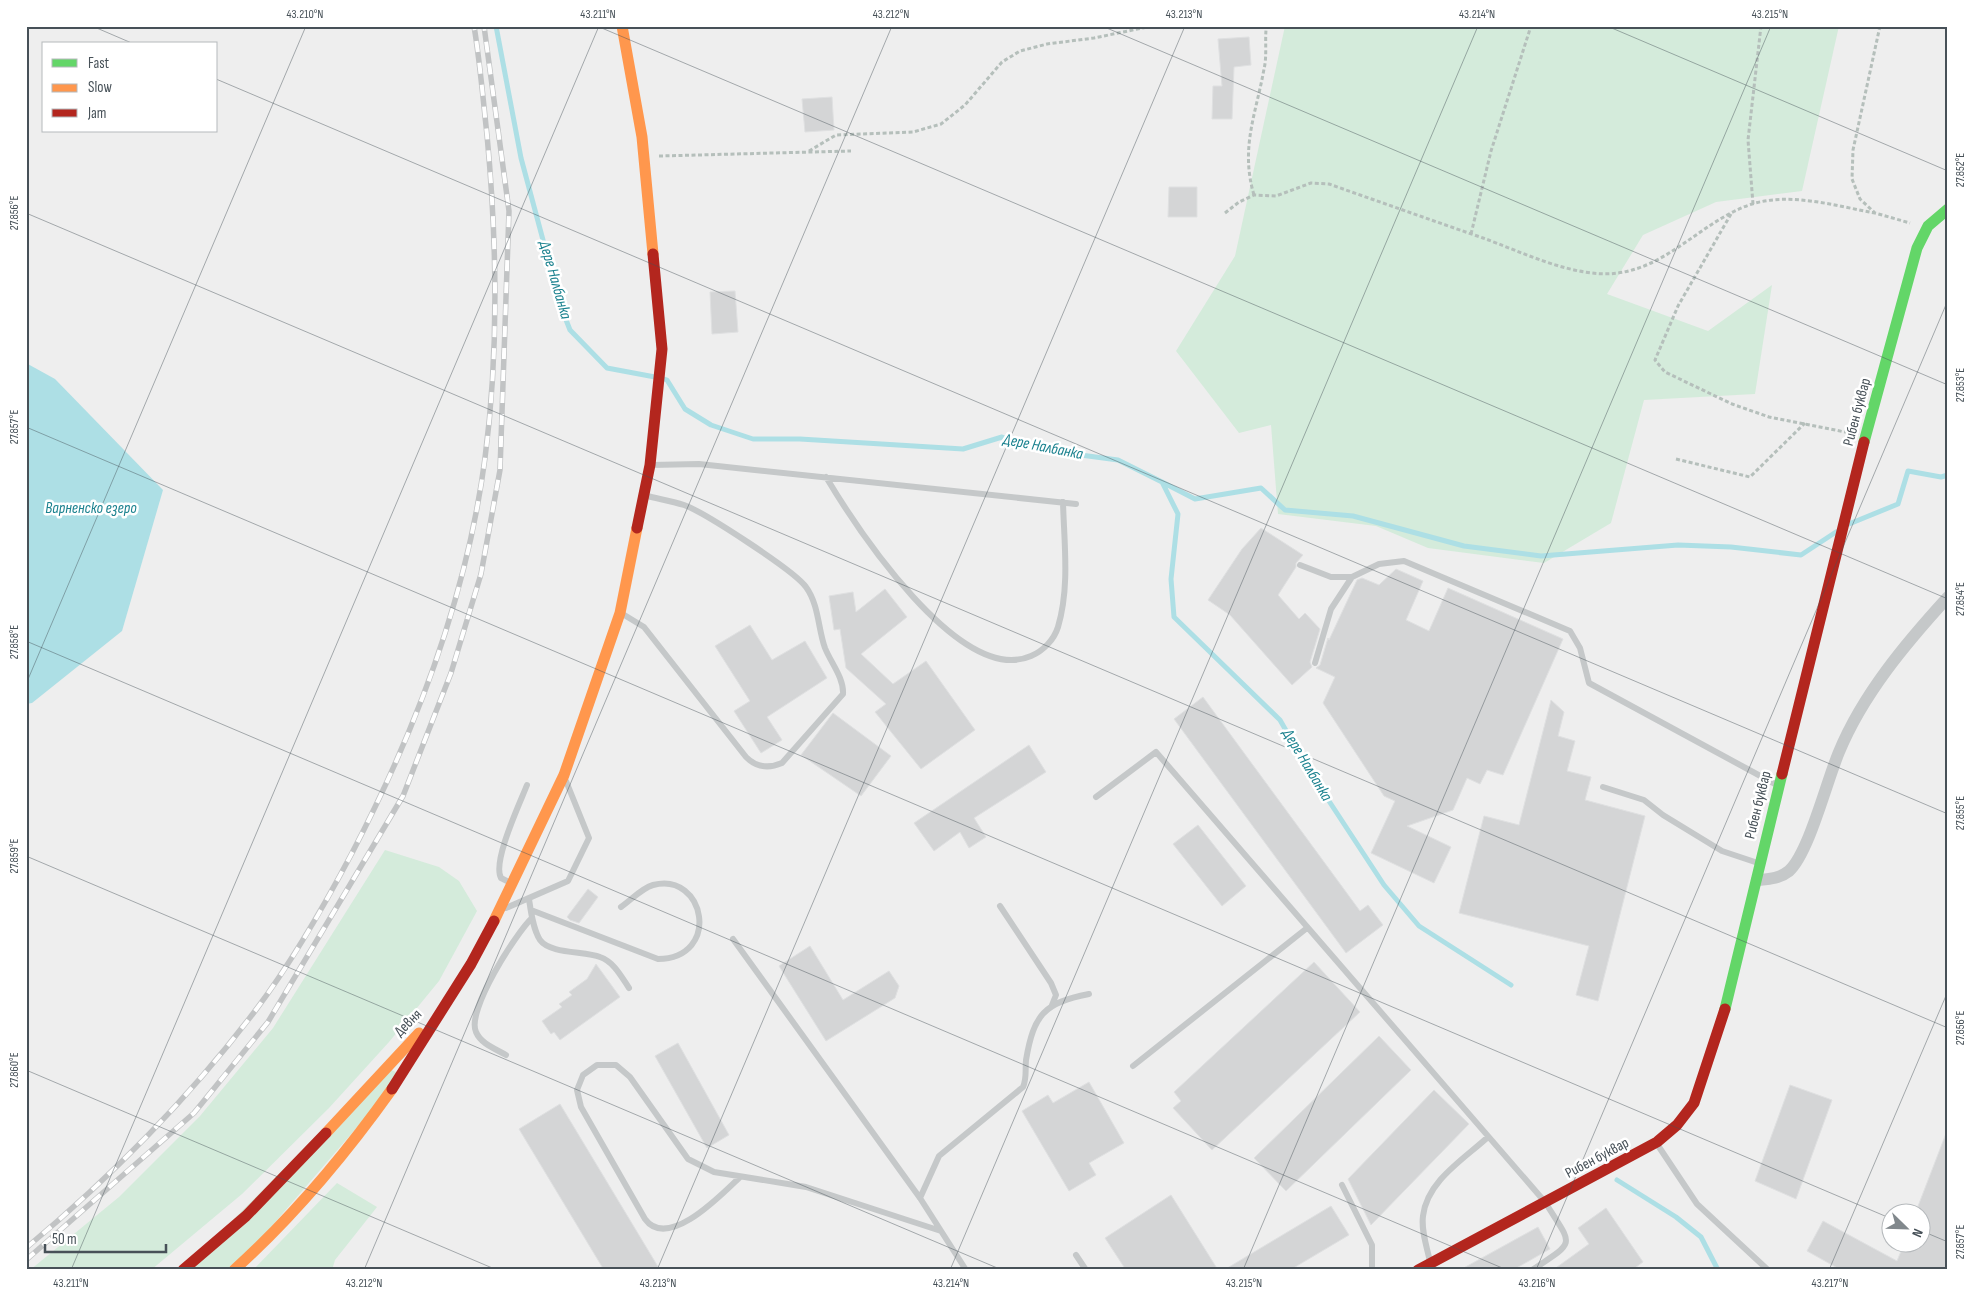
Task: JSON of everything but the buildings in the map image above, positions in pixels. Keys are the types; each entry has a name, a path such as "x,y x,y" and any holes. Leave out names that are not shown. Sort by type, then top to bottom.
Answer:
{"street":[{"path":"441,1011 471,964 500,911 564,775 620,613 650,465 662,349 644,156 622,26"},
{"path":"1925,227 1948,210"},
{"name":"Рибен буквар","path":"1418,1270 1656,1142 1677,1125 1694,1102 1724,1012 1757,880 1759,863 1778,785 1865,437 1925,227"},
{"path":"1757,880 1775,879 1789,870 1801,852 1839,751 1869,696 1917,630 1948,597"},
{"name":"Девня","path":"183,1270 244,1217 302,1160 386,1067 441,1011"},
{"name":"Девня","path":"234,1270 265,1242 349,1149 378,1112 441,1011"}],"lane":[{"path":"650,465 699,464 1076,504"},
{"path":"826,477 857,528 905,590 956,637 1002,659 1015,660 1037,654 1053,638 1058,627 1065,573 1063,502"},
{"path":"620,613 644,627 746,757 758,766 774,766 787,759 843,694 843,686 825,649 818,626 814,601 806,586 792,574 705,515 683,504 644,496"},
{"path":"1300,565 1331,577 1352,577 1379,564 1404,561 1570,631 1580,648 1589,683 1778,785"},
{"path":"1315,663 1331,609 1352,577"},
{"path":"1096,797 1156,752 1546,1202 1567,1237 1567,1244 1562,1250 1532,1270"},
{"path":"500,911 568,881 589,838 570,796 564,775"},
{"path":"512,884 501,878 499,870 503,850 527,785"},
{"path":"1603,787 1644,800 1663,815 1722,851 1759,863"},
{"path":"531,910 658,959 679,956 696,939 700,927 699,913 689,895 681,888 667,884 650,886 621,907"},
{"path":"530,898 532,918 541,941 548,947 601,957 615,966 629,988"},
{"path":"920,1198 939,1156 1023,1087 1026,1080 1030,1039 1037,1022 1052,1005 1056,996 1051,983 1000,906"},
{"path":"506,1055 482,1041 476,1033 473,1022 476,1008 513,941 532,918"},
{"path":"1133,1066 1307,928"},
{"path":"733,940 920,1198 966,1270"},
{"path":"1052,1005 1090,994"},
{"path":"740,1177 704,1211 666,1230 654,1228 646,1219 581,1106 577,1090 583,1075 597,1064 616,1065 624,1070 688,1159 714,1172 806,1187 941,1231"},
{"path":"1430,1263 1423,1230 1423,1216 1427,1199 1438,1182 1488,1137"},
{"path":"1656,1142 1696,1204 1768,1270"},
{"path":"1342,1185 1372,1245 1372,1270"},
{"path":"1076,1255 1086,1270"}],"path":[{"path":"809,151 836,135 913,132 941,124 965,104 1002,62 1020,51 1047,44 1094,38 1152,26"},
{"path":"1254,195 1248,175 1249,141 1254,107 1265,68 1266,30 1264,26"},
{"path":"1471,234 1491,151 1531,26"},
{"path":"1753,204 1748,140 1761,26"},
{"path":"1875,214 1860,199 1852,179 1853,150 1880,26"},
{"path":"644,156 851,151"},
{"path":"1225,213 1239,202 1254,195 1276,196 1311,183 1329,184 1562,267 1615,273 1639,269 1665,256 1731,212 1753,204 1780,199 1817,202 1925,227"},
{"path":"1731,212 1678,306 1655,360 1665,372 1732,404 1769,416 1865,437"},
{"path":"1676,459 1750,477 1805,423"}],"green space":[{"path":"1285,26 1839,26 1802,191 1716,202 1643,235 1607,294 1708,331 1772,285 1755,394 1644,400 1611,523 1544,563 1428,548 1376,526 1278,514 1271,425 1239,433 1176,351 1235,256"},
{"path":"385,850 439,867 459,881 477,911 439,981 389,1042 329,1108 242,1194 151,1270 30,1270 119,1197 200,1116 273,1028"},
{"path":"385,1067 402,1075 234,1270 183,1270"},
{"path":"337,1183 377,1207 335,1260 332,1270 253,1270"}],"water":[{"name":"Варненско езеро","path":"26,363 55,379 163,490 122,631 32,703 26,704"}],"waterway":[{"name":"Дере Налбанка","path":"496,26 521,158 561,307 570,330 607,368 655,377"},
{"name":"Дере Налбанка","path":"664,379 667,380 685,409 711,425 753,439 800,439 963,449 1002,437 1036,449 1118,460 1162,482 1178,514 1171,579 1174,617 1280,720 1308,769 1384,885 1419,926 1511,985"},
{"path":"1849,524 1898,504 1908,471 1941,477 1948,475"},
{"path":"1162,482 1195,499 1261,488 1285,510 1353,516 1464,546 1541,556 1678,545 1731,547 1801,555 1836,532"},
{"path":"1617,1180 1676,1217 1701,1237 1718,1270"}],"railway":[{"path":"26,1248 88,1194 176,1106 230,1043 269,992 330,894 352,853 397,759 436,661 466,561 477,510 490,418 493,377 495,296 493,216 487,135 474,26"},
{"path":"26,1260 194,1113 268,1022 403,796 451,673 481,574 500,470 509,211 484,26"}],"traffic: fast":[{"path":"1864,442 1917,248 1928,226 1948,209"},
{"path":"1725,1009 1782,774"}],"traffic: slow":[{"path":"622,26 642,137 653,254"},
{"path":"494,921 564,775 620,613 637,528"},
{"path":"326,1133 419,1033"},
{"path":"234,1270 318,1184 356,1138 392,1089"}],"traffic: jam":[{"path":"637,528 650,465 662,349 653,254"},
{"path":"1782,774 1864,442"},
{"path":"392,1089 471,964 494,921"},
{"path":"1418,1270 1657,1142 1677,1125 1694,1103 1725,1009"},
{"path":"183,1270 246,1216 326,1133"}]}
